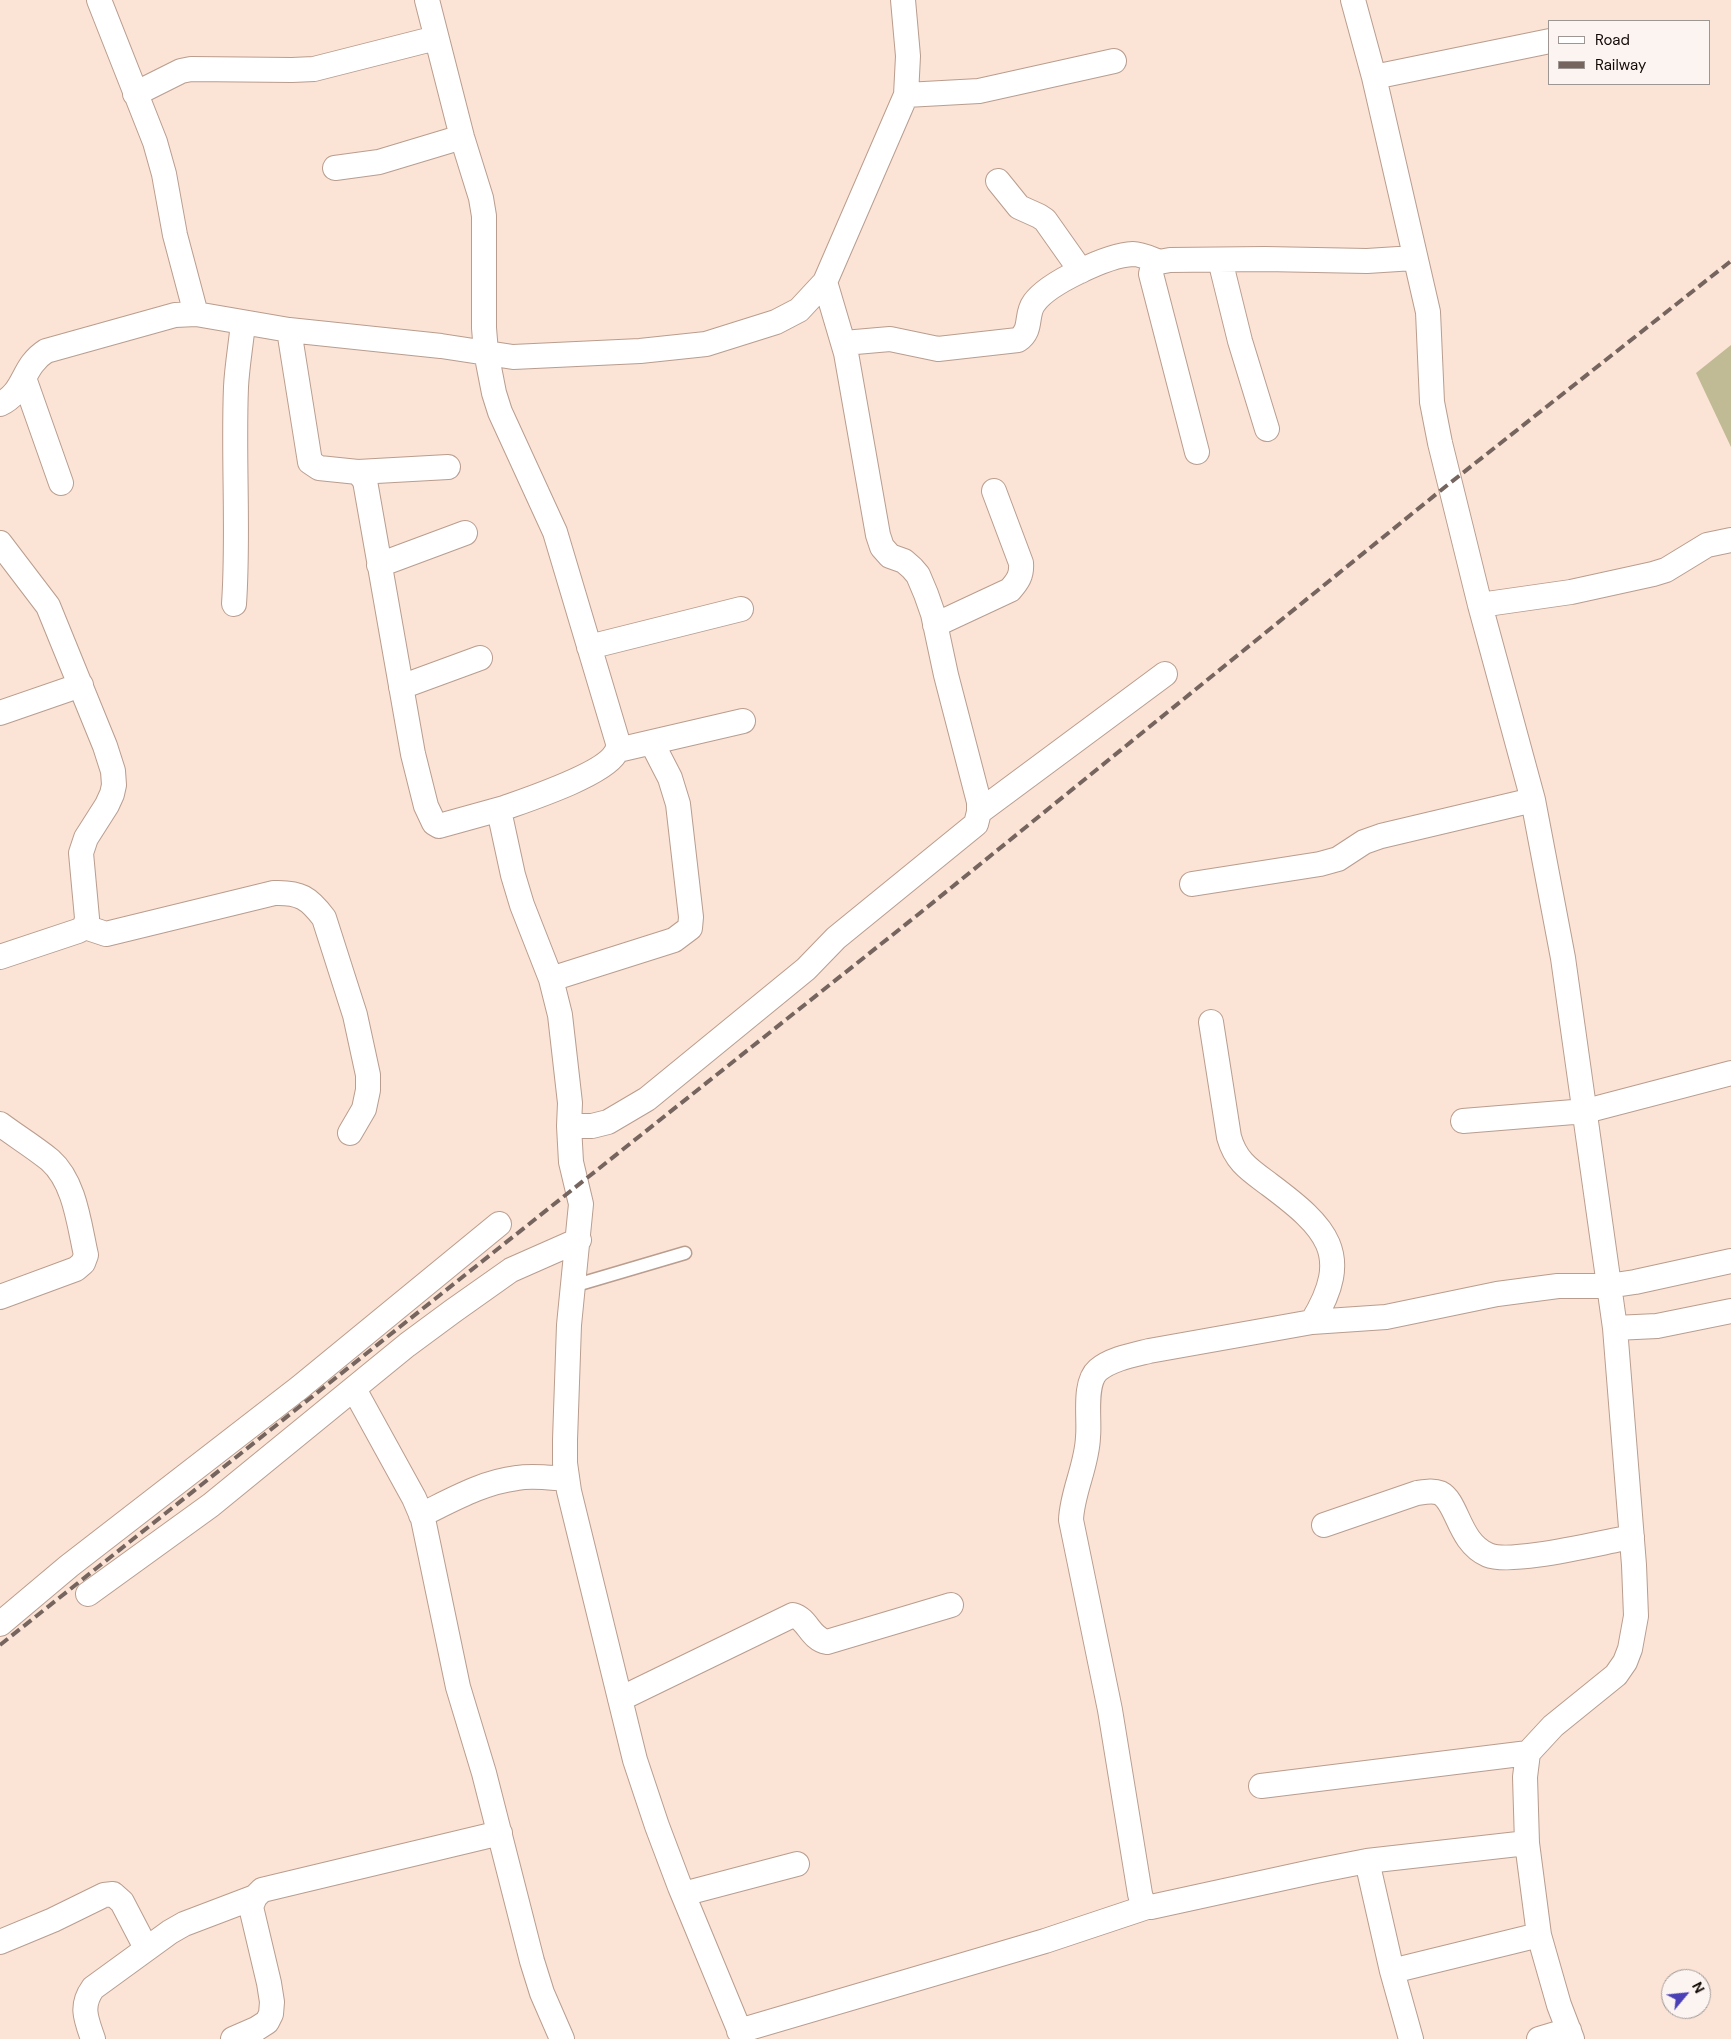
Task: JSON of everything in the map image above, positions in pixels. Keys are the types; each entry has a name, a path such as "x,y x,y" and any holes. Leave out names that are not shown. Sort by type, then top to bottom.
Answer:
{"street":[{"path":"99,0 155,142 196,314"},
{"path":"427,0 462,137 482,198 484,216 484,328 486,352 500,412 551,524 616,735 618,750"},
{"path":"0,404 10,399 16,392 31,364 46,351 175,315 196,314 289,330 486,352 513,357 706,344 776,322 799,310 825,282 906,95 908,56 903,0"},
{"path":"1353,0 1374,77 1414,258 1428,312 1432,402 1480,605 1533,800 1563,958 1615,1328 1632,1537 1636,1616 1630,1649 1625,1662 1616,1675 1553,1726 1528,1753 1525,1777 1527,1843 1539,1935 1559,2005 1570,2034 1539,2039"},
{"path":"136,94 191,69 314,69 436,38"},
{"path":"1374,77 1548,41"},
{"path":"906,95 979,91 1114,61"},
{"path":"335,168 379,162 462,137"},
{"path":"998,181 1018,206 1045,220 1081,271"},
{"path":"844,343 890,339 938,349 1018,340 1028,331 1032,305 1052,286 1092,265 1115,258 1133,254 1146,256 1159,262"},
{"path":"1197,452 1151,274 1153,266 1159,262 1170,260 1367,261 1414,258"},
{"path":"1220,260 1240,341 1267,429"},
{"path":"569,1126 592,1126 608,1122 647,1099 806,969 836,938 976,824 979,802 935,624 918,576 904,561 890,556 882,547 878,535 844,343 825,282"},
{"path":"234,604 236,570 236,386 243,323"},
{"path":"289,330 310,462 319,468 358,472 448,467"},
{"path":"24,378 61,484"},
{"path":"358,472 365,481 401,687 423,795 434,823 443,826 504,808 583,777 611,759 618,750 743,721"},
{"path":"935,624 1010,590 1018,582 1022,572 1021,563 994,491"},
{"path":"379,565 465,533"},
{"path":"1480,605 1572,592 1653,574 1666,570 1707,545 1731,540"},
{"path":"0,543 48,606 105,746 113,771 114,785 107,805 86,838 82,854 88,918 85,927 78,931 0,956"},
{"path":"589,647 741,609"},
{"path":"401,687 480,658"},
{"path":"979,812 1165,674"},
{"path":"0,713 81,685"},
{"path":"551,979 674,940 690,928 691,918 678,804 670,778 652,743"},
{"path":"1192,884 1320,864 1338,859 1364,842 1381,836 1533,800"},
{"path":"504,808 501,811 500,819 513,875 522,905 551,979 560,1015 570,1103 571,1162 581,1204 569,1325 565,1430 567,1479 635,1760 657,1826 683,1894 741,2035 1147,1907 1151,1908 1316,1870 1367,1861 1527,1843"},
{"path":"85,927 100,934 106,934 274,893 287,892 302,896 314,905 324,918 355,1015 368,1075 368,1090 364,1109 350,1133"},
{"path":"1211,1022 1229,1138 1233,1152 1245,1166 1297,1206 1320,1229 1330,1248 1334,1266 1330,1285 1324,1304 1312,1322"},
{"path":"1463,1121 1586,1111 1731,1073"},
{"path":"0,1124 51,1161 63,1176 71,1194 86,1255 83,1263 76,1269 0,1296"},
{"path":"0,1624 70,1566 299,1388 499,1224"},
{"path":"88,1594 210,1505 407,1345 511,1270 578,1240"},
{"path":"1147,1907 1143,1904 1140,1894 1110,1710 1071,1520 1071,1508 1087,1456 1089,1436 1088,1400 1091,1381 1098,1369 1131,1356 1312,1322 1386,1318 1496,1294 1558,1286 1608,1286 1658,1278 1731,1261"},
{"path":"1615,1328 1657,1326 1731,1311"},
{"path":"354,1389 421,1515 458,1687 484,1773 532,1961 542,1993 562,2039"},
{"path":"421,1515 483,1486 501,1480 519,1477 567,1479"},
{"path":"1324,1525 1417,1493 1430,1491 1439,1492 1447,1498 1465,1535 1476,1548 1490,1556 1509,1558 1536,1555 1632,1537"},
{"path":"620,1699 793,1615 802,1619 816,1638 827,1642 952,1605"},
{"path":"1261,1786 1528,1753"},
{"path":"93,2039 86,2016 86,1997 93,1988 146,1948 184,1924 254,1897 262,1890 273,1886 500,1833"},
{"path":"1367,1861 1392,1971 1411,2039"},
{"path":"683,1894 798,1864"},
{"path":"0,1942 53,1920 104,1895 113,1894 122,1902 146,1948"},
{"path":"234,2039 256,2029 266,2022 271,2014 272,2002 269,1983 251,1907 254,1897"},
{"path":"1392,1971 1539,1935"}],"lane":[{"path":"573,1286 685,1253"}],"shaded area":[{"path":"1731,345 1731,447 1696,373"}],"railway":[{"path":"0,1645 920,913 1445,487 1731,261"}]}
